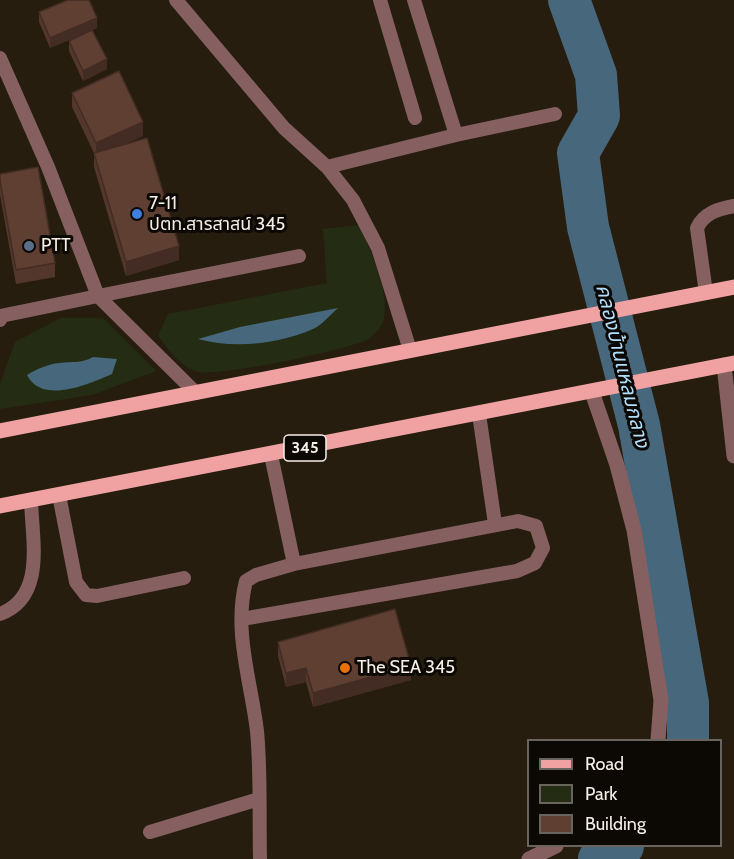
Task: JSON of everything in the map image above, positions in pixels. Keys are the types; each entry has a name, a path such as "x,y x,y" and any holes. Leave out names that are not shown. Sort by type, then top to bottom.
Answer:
{"main road":[{"path":"0,431 734,287"},
{"name":"345","path":"0,506 729,364"}],"street":[{"path":"729,364 734,456"},
{"path":"592,392 617,465 634,530 661,700 658,739"},
{"path":"530,859 554,847"}],"lane":[{"path":"176,0 284,128 327,167 353,200 378,248 410,351"},
{"path":"380,0 415,117"},
{"path":"414,0 456,135"},
{"path":"1,63 48,167 98,296 196,393"},
{"path":"327,167 456,135 555,114"},
{"path":"29,171 48,167"},
{"path":"706,293 697,228 701,219 719,208 734,206"},
{"path":"0,316 299,256"},
{"path":"479,414 495,524"},
{"path":"272,454 294,564"},
{"path":"59,495 76,582 86,595 97,596 184,578"},
{"path":"0,614 18,606 28,592 33,570 31,500"},
{"path":"242,619 517,571 535,563 543,548 536,526 519,521 294,564 256,574 246,581 242,619 244,656 257,730 260,859"},
{"path":"150,832 259,799"}],"green space":[{"path":"360,225 378,273 385,312 382,324 368,339 336,350 283,362 198,372 175,357 158,336 168,314 327,283 323,229"},
{"path":"61,318 103,318 156,371 92,395 0,409 0,384 15,342"}],"water":[{"path":"338,308 316,327 286,338 241,344 198,339 240,327"},
{"path":"93,357 117,359 112,374 79,387 54,391 34,384 27,375 51,364 80,361"}],"building":[{"path":"68,0 89,0 97,18 50,38 39,12"},
{"path":"92,30 107,59 83,71 69,41"},
{"path":"119,71 143,122 96,143 72,93"},
{"name":"7-11 ปตท.สารสาสน์ 345","path":"147,138 179,246 126,262 94,153"},
{"path":"38,167 55,263 16,270 0,174"},
{"name":"The SEA 345","path":"395,609 411,666 313,693 306,668 286,673 278,642"}],"waterway":[{"name":"คลองบ้านแหลมกลาง","path":"569,0 596,75 599,116 578,153 588,227 639,425 688,703 688,739"},
{"name":"คลองบ้านแหลมกลาง","path":"599,859 621,847"}],"place":[{"name":"7-11 ปตท.สารสาสน์ 345","path":"137,214"},
{"name":"PTT","path":"29,246"},
{"name":"The SEA 345","path":"345,668"}]}
